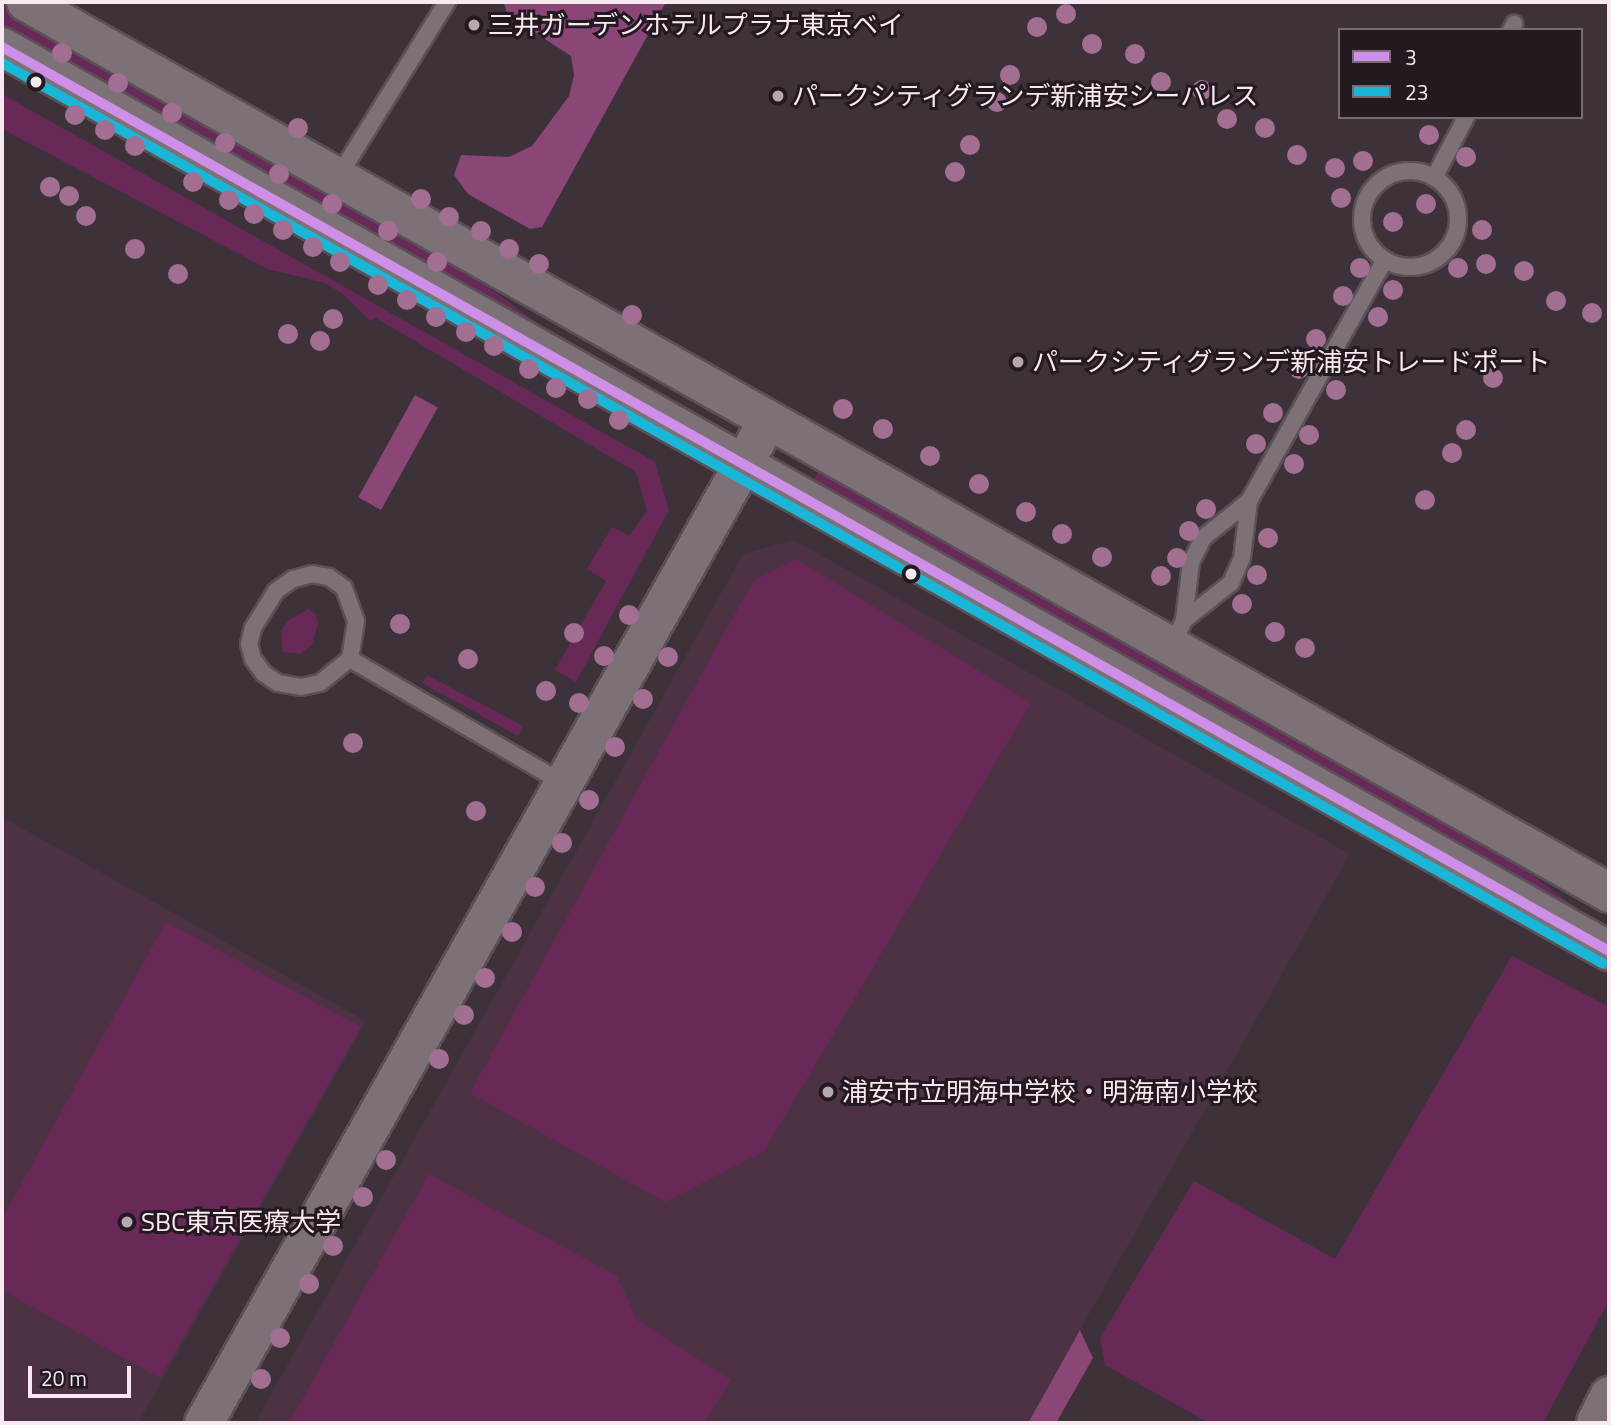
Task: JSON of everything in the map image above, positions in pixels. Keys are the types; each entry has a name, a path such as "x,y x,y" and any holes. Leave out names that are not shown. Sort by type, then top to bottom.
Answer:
{"street":[{"path":"26,2 768,420 1178,633 1609,893"},
{"path":"2,47 1609,951"},
{"path":"204,1423 768,420"},
{"path":"1596,1423 1609,1396"}],"lane":[{"path":"338,177 447,2"},
{"path":"1434,178 1465,119"},
{"path":"1409,171 1434,178 1449,190 1456,204 1456,234 1448,249 1437,260 1421,267 1404,268 1385,260 1375,253 1366,239 1362,223 1363,206 1370,192 1380,180 1394,173 1409,171"},
{"path":"1178,633 1191,562 1203,538 1249,501 1385,260"},
{"path":"1178,633 1231,583 1242,558 1249,501"},
{"path":"312,575 329,577 344,588 356,621 350,659 320,682 301,687 278,682 263,673 253,659 249,644 253,628 276,591 293,579 312,575"},
{"path":"350,659 565,783"}],"shaded area":[{"path":"504,2 666,2 542,227 530,229 468,194 454,175 461,155 509,157 532,146 569,96 574,75 571,56 523,25 506,11"},
{"path":"2,8 443,255 553,334 551,338 2,30"},
{"path":"2,94 655,462 669,510 576,682 555,670 606,581 587,569 612,527 629,536 647,511 636,472 376,318 370,321 343,294 325,283 268,269 2,129"},
{"path":"415,395 438,408 381,510 358,497"},
{"path":"820,469 1494,847 1583,913 1582,917 812,483"},
{"name":"浦安市立明海中学校・明海南小学校","path":"794,540 1350,854 1027,1423 255,1423 743,554"},
{"path":"796,559 1031,703 763,1152 665,1202 470,1093 753,581"},
{"path":"308,609 316,614 318,624 312,644 301,654 283,652 281,631 289,620"},
{"path":"427,675 523,726 518,736 422,683"},
{"name":"SBC東京医療大学","path":"2,817 366,1021 138,1423 2,1423"},
{"name":"SBC東京医療大学","path":"166,922 361,1027 160,1378 2,1290 2,1219"},
{"path":"1512,956 1609,1007 1609,1300 1543,1423 1209,1423 1105,1365 1100,1338 1194,1181 1335,1259"},
{"path":"429,1174 617,1276 637,1320 731,1380 704,1423 289,1423"},
{"path":"1080,1330 1093,1358 1056,1423 1028,1423"}],"transit line":[{"name":"3","path":"2,47 1609,951"},
{"name":"23","path":"2,63 1602,963"}],"place":[{"name":"三井ガーデンホテルプラナ東京ベイ","path":"474,25"},
{"name":"パークシティグランデ新浦安シーパレス","path":"778,96"},
{"name":"パークシティグランデ新浦安トレードポート","path":"1018,362"},
{"name":"浦安市立明海中学校・明海南小学校","path":"828,1092"},
{"name":"SBC東京医療大学","path":"127,1222"}]}
